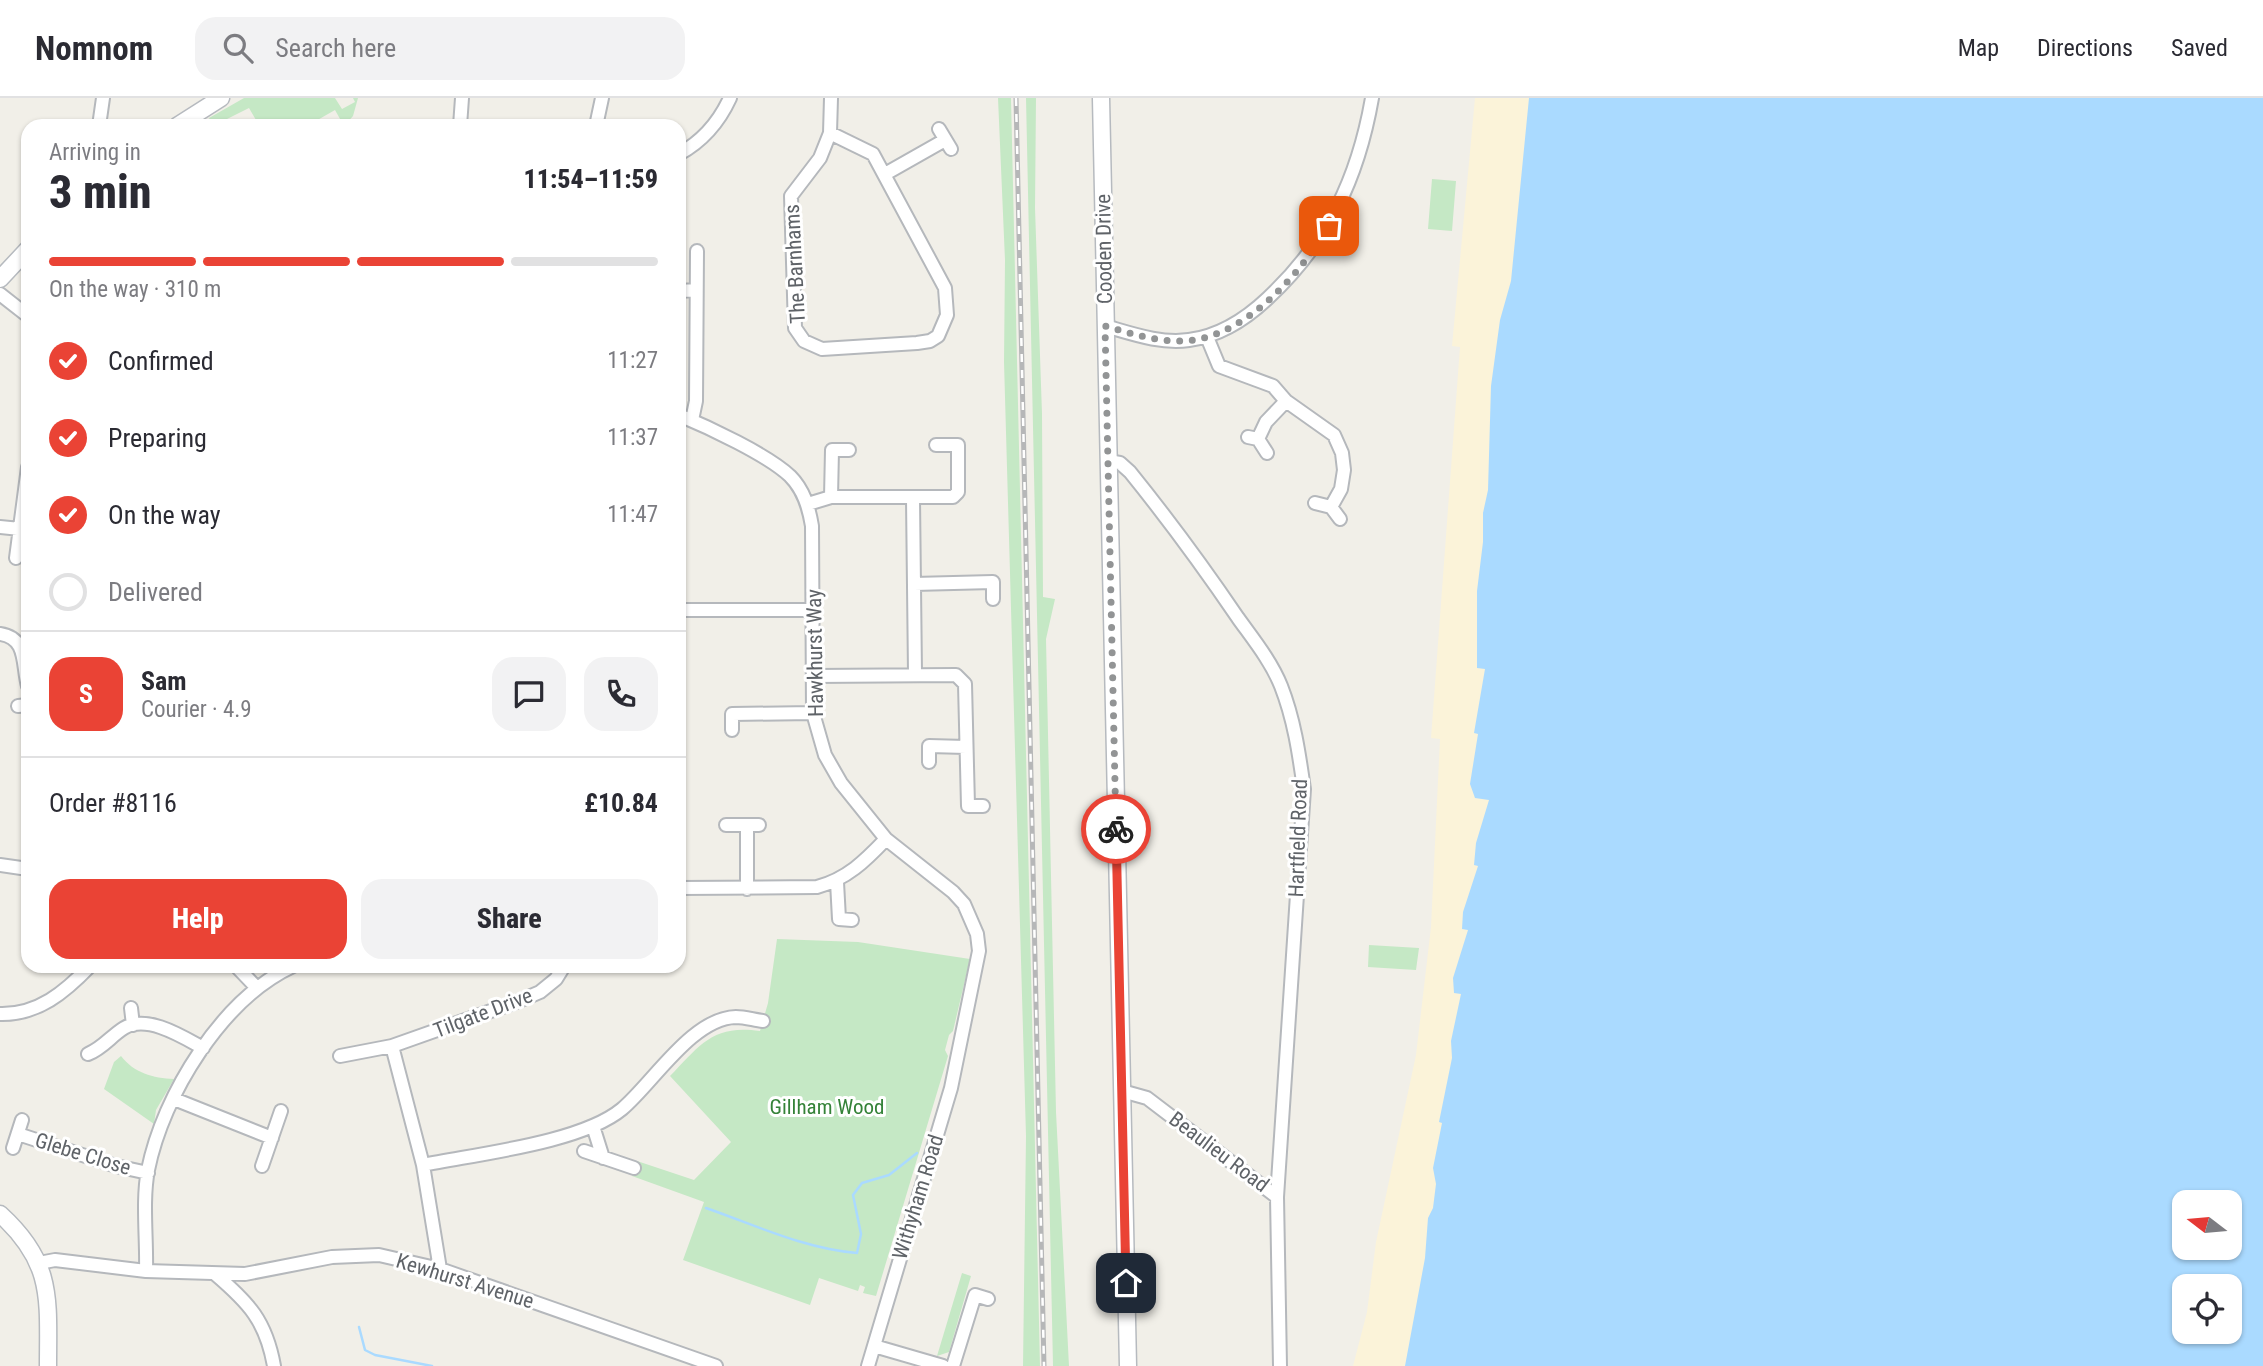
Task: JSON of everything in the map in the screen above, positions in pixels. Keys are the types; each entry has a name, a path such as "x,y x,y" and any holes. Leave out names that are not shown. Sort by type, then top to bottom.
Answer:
{"main road":[{"path":"188,119 221,98"},
{"name":"Cooden Drive","path":"1101,98 1128,1366"},
{"path":"0,279 21,256"},
{"path":"0,1214 28,1242 39,1264 48,1298 48,1366"}],"street":[{"path":"100,119 103,98"},
{"path":"460,119 461,98"},
{"path":"598,119 602,98"},
{"path":"686,150 716,124 730,98"},
{"name":"The Barnhams","path":"830,133 873,154 945,288 947,314 944,328 930,341 822,349 811,345 795,328 790,208 795,188 820,158 830,133 831,98"},
{"path":"1105,326 1169,341 1207,337 1236,323 1259,306 1300,268 1317,246 1352,177 1372,98"},
{"path":"886,174 945,139"},
{"path":"692,420 696,401 697,251"},
{"path":"686,291 696,290"},
{"path":"0,294 21,310"},
{"path":"1207,337 1219,366 1273,386 1286,401 1326,427 1342,453 1344,470 1341,489 1331,507"},
{"path":"1266,453 1253,438 1286,401"},
{"name":"Hawkhurst Way","path":"686,418 790,476 808,504 812,526 813,713 825,755 841,783 886,839 953,891 972,918 979,951 965,1027"},
{"path":"808,504 831,497 954,497 958,492 958,445 936,445"},
{"path":"831,497 832,450 849,450"},
{"name":"Hartfield Road","path":"1108,461 1120,463 1130,472 1185,541 1267,661 1279,682 1292,717 1304,789 1277,1197"},
{"path":"913,499 915,673"},
{"path":"1315,503 1331,507 1340,519"},
{"path":"16,558 21,521"},
{"path":"0,527 20,529"},
{"path":"914,584 993,582 993,599"},
{"path":"686,610 814,610"},
{"path":"0,634 19,643 21,653"},
{"path":"814,676 915,673 956,675 965,684 968,806 983,806"},
{"path":"732,730 732,714 813,713"},
{"path":"929,762 929,747 966,747"},
{"path":"726,825 753,825 747,889"},
{"path":"686,888 817,887 837,882 852,872 886,839"},
{"path":"0,865 21,868"},
{"path":"837,882 839,919 852,920"},
{"path":"0,1014 28,1011 46,1003 68,988 83,973"},
{"path":"243,973 257,988"},
{"path":"146,1272 148,1173 155,1141 174,1099 221,1022 257,988 282,973"},
{"name":"Tilgate Drive","path":"340,1055 392,1046 540,992 558,973"},
{"path":"131,1009 133,1025"},
{"path":"423,1165 541,1142 593,1126 621,1110 709,1025 736,1017 763,1021"},
{"path":"109,1060 94,1051 126,1026 141,1023 175,1033 203,1048"},
{"name":"Withyham Road","path":"868,1366 951,1087 965,1027"},
{"path":"351,1039 354,1053"},
{"path":"392,1046 423,1165 440,1269"},
{"name":"Beaulieu Road","path":"1122,1091 1147,1098 1277,1197 1280,1366"},
{"path":"174,1099 272,1138"},
{"path":"262,1166 281,1111"},
{"name":"Glebe Close","path":"13,1148 22,1120"},
{"path":"593,1126 603,1158"},
{"name":"Glebe Close","path":"18,1134 116,1166 148,1173"},
{"path":"584,1151 634,1168"},
{"name":"Kewhurst Avenue","path":"39,1264 55,1260 146,1272 215,1274 284,1269 355,1253 379,1255 440,1269 716,1366"},
{"path":"215,1274 242,1297 261,1321 269,1339 274,1366"},
{"path":"953,1366 975,1295 988,1299"},
{"path":"874,1346 943,1366"}],"green space":[{"path":"244,98 335,98 342,109 355,102 353,98 358,98 350,119 340,119 335,110 319,119 255,119 249,108 227,119 209,118"},
{"path":"998,98 1011,98 1040,1366 1023,1366 1026,1136 1004,362 1005,260"},
{"path":"1026,98 1036,98 1035,208 1042,414 1043,597 1055,599 1046,639 1056,1112 1069,1366 1053,1366"},
{"path":"1432,179 1456,181 1452,231 1428,229"},
{"name":"Gillham Wood","path":"777,939 858,942 970,959 953,1031 949,1035 945,1050 948,1056 876,1296 863,1293 865,1287 860,1285 858,1291 819,1278 810,1305 683,1260 704,1202 632,1176 637,1161 694,1180 731,1142 670,1076 699,1046 719,1034 730,1031 760,1031 768,1003"},
{"path":"1369,945 1419,948 1416,970 1368,967"},
{"path":"121,1056 144,1074 174,1079 156,1110 154,1124 104,1089 114,1062"},
{"path":"962,1273 971,1276 949,1352 937,1356"}],"sand":[{"path":"1475,98 1715,98 1615,1366 1353,1366 1367,1312 1376,1242 1416,1055 1431,927 1440,739 1431,738 1460,347 1452,346"}],"water":[{"path":"1529,98 2263,98 2263,1366 1405,1366 1425,1258 1428,1218 1433,1208 1436,1184 1433,1168 1442,1123 1439,1122 1461,994 1454,993 1453,978 1468,930 1462,929 1463,912 1478,866 1474,865 1476,843 1489,800 1475,798 1470,784 1478,734 1474,733 1485,669 1477,668 1477,591 1483,542 1483,513 1488,490 1491,386 1500,320 1511,281"}],"waterway":[{"path":"706,1208 818,1247 857,1253 861,1234 853,1195 862,1183 889,1175 917,1153"},
{"path":"359,1327 365,1350 375,1355 432,1366"}],"railway":[{"path":"1016,98 1044,1366"}],"way so far":[{"path":"1116,829 1105,326 1169,341 1188,341 1221,331 1236,323 1280,288 1300,268 1329,226"}],"route":[{"path":"1116,829 1126,1283"}]}
